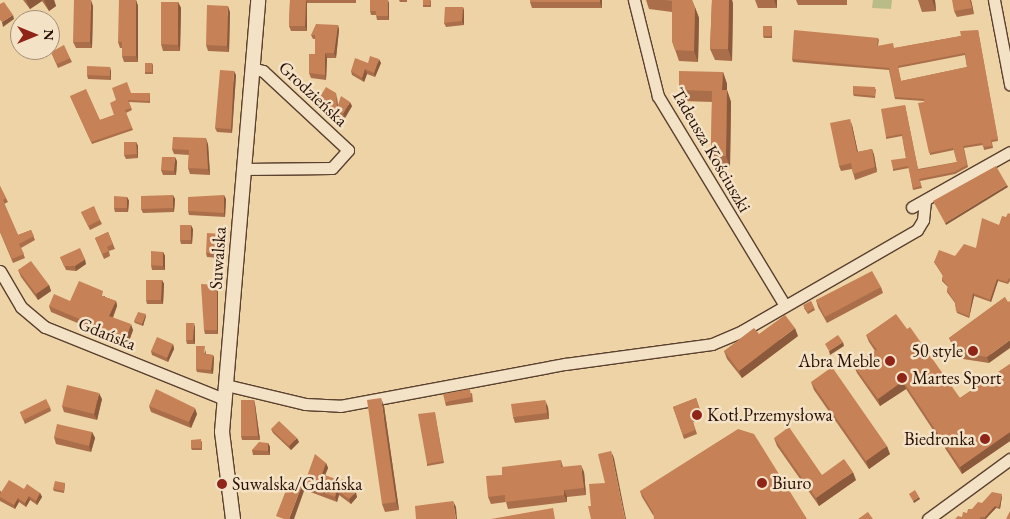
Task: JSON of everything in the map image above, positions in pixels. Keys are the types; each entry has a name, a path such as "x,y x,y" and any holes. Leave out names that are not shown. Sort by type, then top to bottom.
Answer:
{"street":[{"name":"Suwalska","path":"233,519 223,451 225,392 258,0"},
{"name":"Tadeusza Kościuszki","path":"634,0 658,96 785,306"},
{"path":"994,0 1010,84"},
{"name":"Grodzieńska","path":"244,169 332,168 348,150 263,71 252,68"},
{"path":"912,206 925,201 1010,152"},
{"name":"Gdańska","path":"0,271 21,307 45,327 225,392 305,404 357,403 555,366 712,344 742,331 917,230 923,220 925,201"},
{"path":"928,519 1010,460"}],"green space":[{"path":"873,0 892,0 891,9 872,8"}],"building":[{"path":"74,0 91,0 90,42 73,42"},
{"path":"119,0 136,0 136,56 122,56 122,42 118,42"},
{"path":"290,0 306,0 305,26 289,26"},
{"path":"370,0 388,0 388,16 376,16 376,11 370,11"},
{"path":"423,0 430,0 430,5 423,5"},
{"path":"530,0 600,0 600,2 530,2"},
{"path":"665,0 692,0 695,7 694,51 675,50 672,41 672,1"},
{"path":"712,0 729,0 728,49 710,49"},
{"path":"952,0 970,0 972,8 954,11"},
{"path":"4,2 10,11 10,17 2,22 0,20 0,4"},
{"path":"161,2 178,2 178,45 161,44"},
{"path":"207,5 228,6 227,46 206,45"},
{"path":"445,7 463,7 462,21 444,23"},
{"path":"316,24 338,25 334,53 325,53 325,75 309,73 309,54 315,54 315,35 311,35"},
{"path":"763,26 772,26 771,36 763,36"},
{"path":"794,30 878,38 877,46 893,43 894,48 961,36 960,31 978,30 998,139 991,140 992,146 983,147 982,143 963,146 967,165 954,172 919,179 921,186 913,188 908,166 893,169 891,160 906,158 902,134 886,137 881,109 905,105 918,170 957,162 953,148 929,153 918,103 924,102 924,99 895,97 889,68 792,59","holes":["965,53 967,67 901,81 898,66"]},
{"path":"64,45 70,58 57,64 55,60 60,60 60,47"},
{"path":"370,56 379,59 374,73 365,69 362,78 351,71 355,58 368,63"},
{"path":"145,63 152,63 152,72 145,72"},
{"path":"87,66 110,67 110,76 87,75"},
{"path":"220,70 234,71 231,129 215,128"},
{"path":"679,71 723,72 722,90 727,90 726,156 711,155 712,91 679,90"},
{"path":"127,82 131,93 150,93 149,101 128,100 131,108 125,110 132,128 91,142 70,96 86,89 100,120 114,115 110,103 116,100 112,88"},
{"path":"853,86 875,87 875,96 853,94"},
{"path":"326,87 336,93 337,108 341,96 350,102 343,114 318,100"},
{"path":"850,119 857,152 872,149 875,167 853,174 851,163 839,166 830,123"},
{"path":"173,137 206,138 208,169 188,168 189,150 172,149"},
{"path":"124,142 136,142 137,154 124,155"},
{"path":"162,157 175,157 174,171 161,170"},
{"path":"996,166 1007,185 945,223 933,201"},
{"path":"0,186 6,198 3,200 18,235 31,230 34,236 19,244 24,254 12,259 0,232"},
{"path":"173,195 173,208 141,209 141,196"},
{"path":"224,195 224,213 188,211 188,197"},
{"path":"114,196 127,197 127,208 114,208"},
{"path":"94,206 100,220 88,226 81,212"},
{"path":"1008,213 1010,214 1010,279 1007,282 997,279 990,300 973,293 969,316 956,311 955,302 947,290 948,286 942,279 943,275 934,262 939,250 955,256 964,244 976,248 982,218 999,225 1002,216 1006,217"},
{"path":"180,225 191,225 191,240 180,240"},
{"path":"108,232 113,244 107,247 109,251 102,254 95,238"},
{"path":"207,233 221,234 220,254 206,253"},
{"path":"80,248 85,259 75,266 64,266 60,257"},
{"path":"151,251 163,252 163,266 151,265"},
{"path":"31,261 49,285 36,294 18,270"},
{"path":"872,271 881,287 825,317 816,300"},
{"path":"146,280 162,280 161,300 146,300"},
{"path":"79,281 103,291 102,296 116,301 109,316 131,324 126,339 49,306 54,294 70,301"},
{"path":"201,284 217,285 217,330 204,330"},
{"path":"1005,297 1008,302 1010,301 1010,340 987,357 961,353 949,338"},
{"path":"811,301 814,308 807,312 803,305"},
{"path":"138,312 146,314 142,324 134,321"},
{"path":"896,314 907,329 910,327 960,398 1010,364 1010,432 960,467 903,381 878,399 854,366 877,350 866,335"},
{"path":"785,315 795,328 739,371 724,351 754,328 759,334"},
{"path":"186,323 194,323 193,340 186,340"},
{"path":"838,335 843,342 829,351 825,344"},
{"path":"157,337 173,344 167,358 151,351"},
{"path":"196,346 205,346 204,354 213,355 211,370 196,369"},
{"path":"832,367 887,446 866,461 811,382"},
{"path":"67,385 99,393 94,414 62,406"},
{"path":"156,389 195,408 189,422 149,406"},
{"path":"470,389 471,397 445,402 443,394"},
{"path":"381,398 396,502 382,504 367,400"},
{"path":"696,398 701,414 692,418 695,430 683,435 673,407"},
{"path":"46,399 50,407 23,420 20,412"},
{"path":"241,400 254,400 258,436 241,436"},
{"path":"545,400 547,413 513,417 511,404"},
{"path":"435,412 443,461 427,464 418,414"},
{"path":"279,421 297,438 289,446 271,429"},
{"path":"57,424 92,432 89,446 54,437"},
{"path":"789,427 822,475 844,459 853,472 816,498 774,438"},
{"path":"738,429 754,434 807,519 654,519 653,512 640,491"},
{"path":"201,439 201,448 191,448 191,440"},
{"path":"259,442 268,443 268,451 252,450"},
{"path":"611,451 625,519 591,519 588,506 591,506 589,484 605,483 598,454"},
{"path":"315,454 326,463 322,474 341,481 342,479 356,492 349,499 337,490 335,497 304,485"},
{"path":"561,460 561,467 581,465 584,488 564,490 564,495 505,502 505,495 488,497 486,476 502,475 502,467"},
{"path":"9,480 24,489 27,484 40,493 36,501 29,496 25,503 18,498 14,505 0,497"},
{"path":"290,480 302,485 289,519 284,519 276,516"},
{"path":"55,481 65,483 64,491 53,489"},
{"path":"915,490 919,497 913,501 909,494"},
{"path":"992,492 1002,494 999,507 995,506 985,517 980,517 980,519 955,519 958,516 962,517 963,512 967,513 968,509 972,509 978,502 982,503"},
{"path":"453,501 456,519 416,519 415,506"},
{"path":"553,508 555,519 491,519"},
{"path":"1010,511 1010,519 1006,519"},
{"path":"868,512 873,519 858,519"}],"place":[{"name":"50 style","path":"973,351"},
{"name":"Abra Meble","path":"890,361"},
{"name":"Martes Sport","path":"902,378"},
{"name":"Kotł.Przemysłowa","path":"697,415"},
{"name":"Biedronka","path":"985,439"},
{"name":"Biuro","path":"762,483"},
{"name":"Suwalska/Gdańska","path":"222,484"}]}
